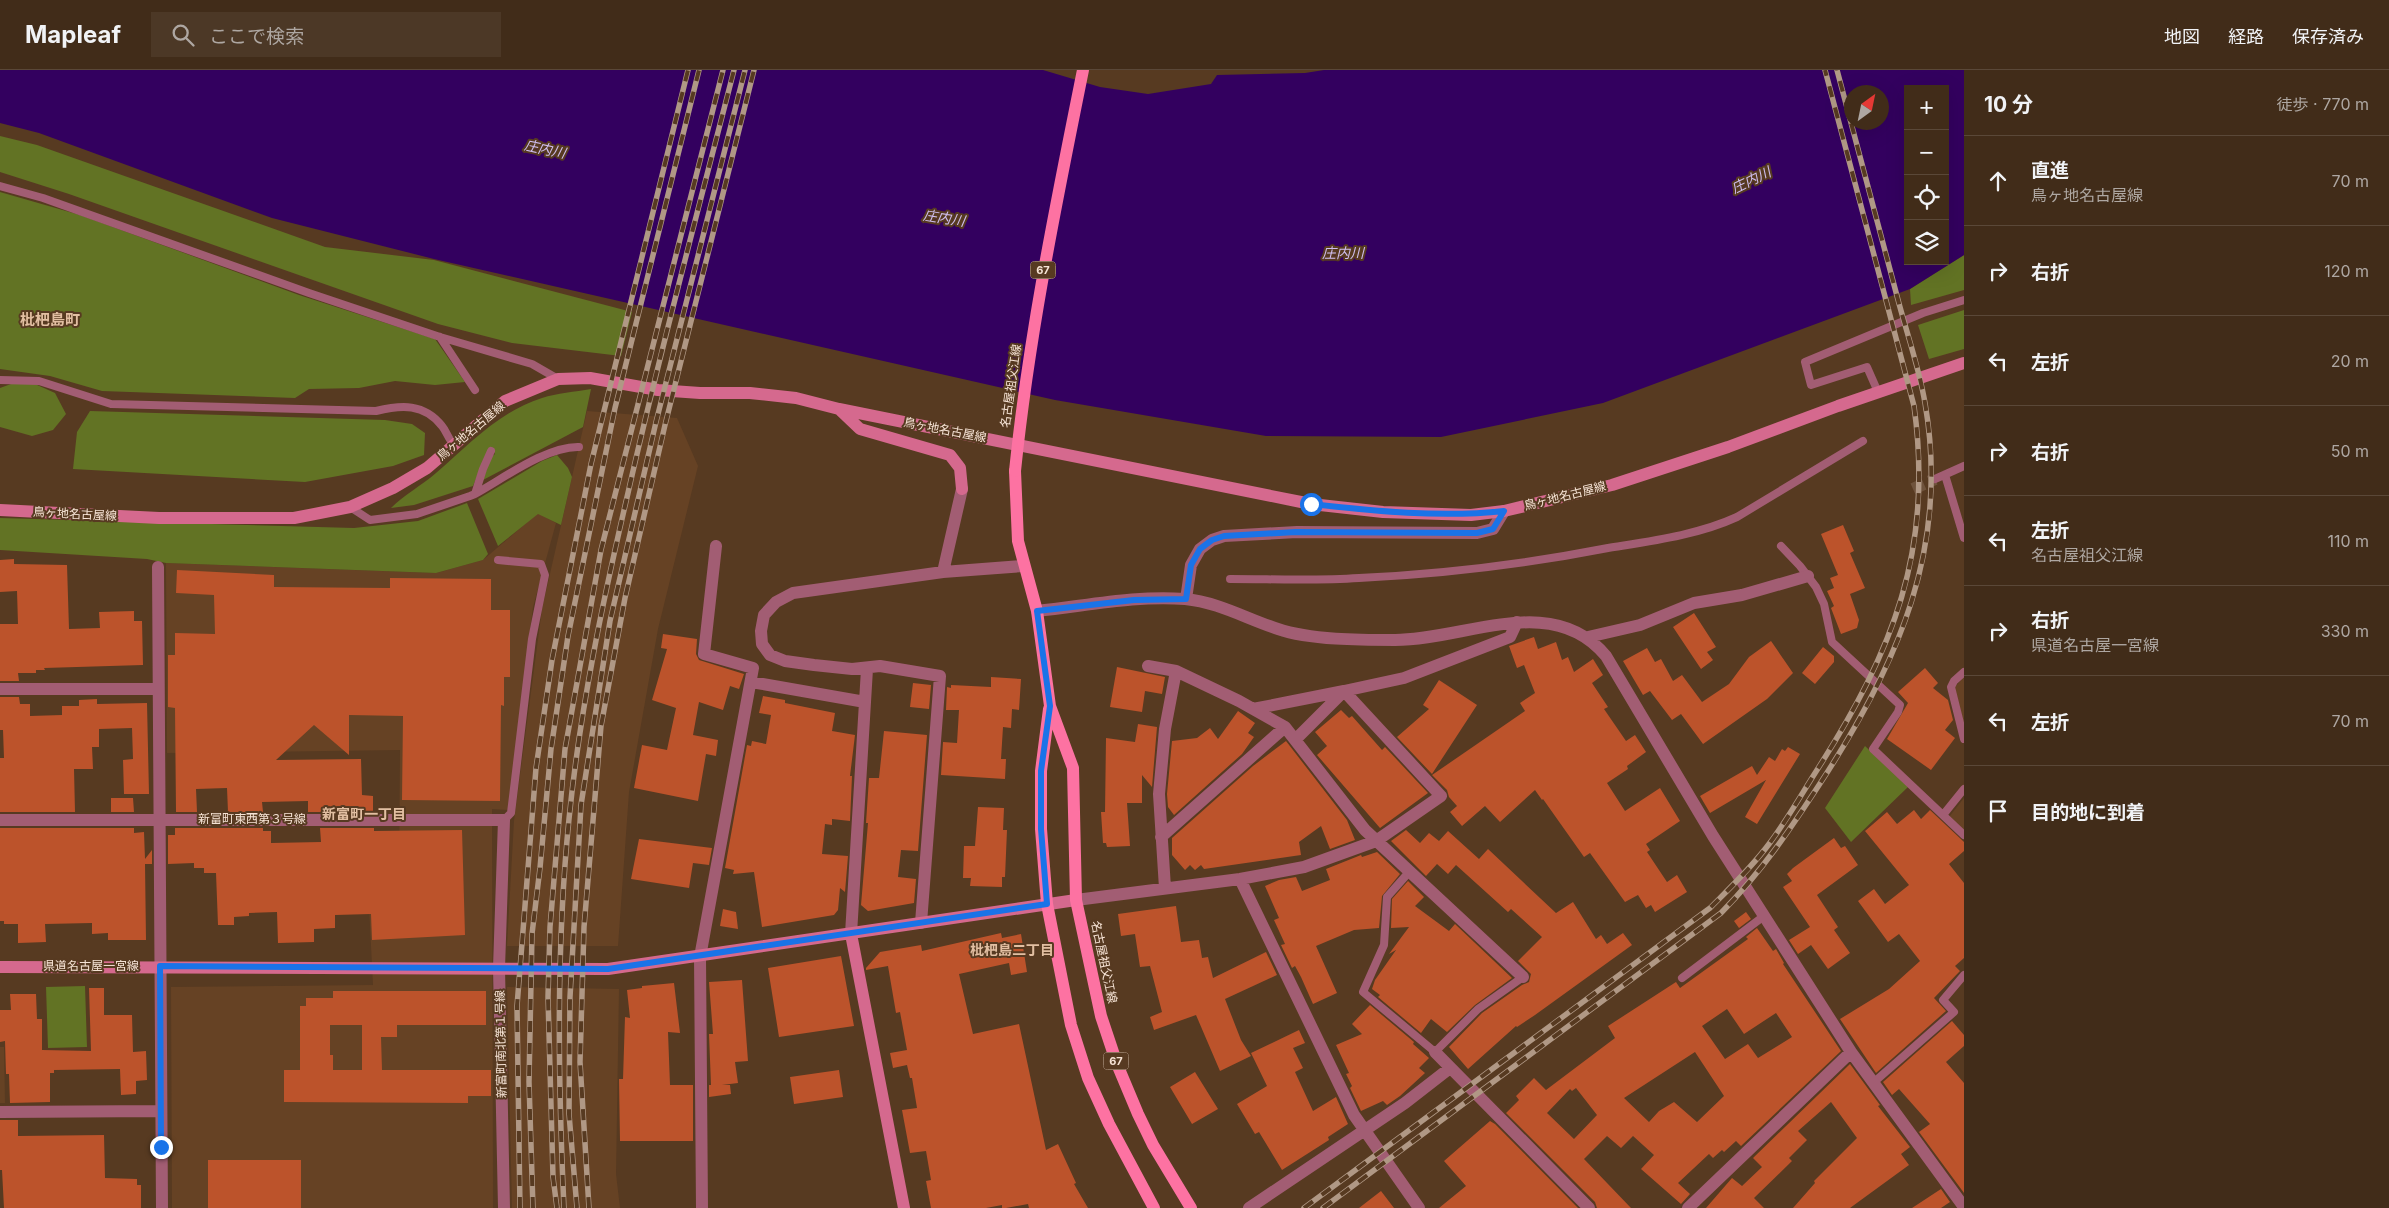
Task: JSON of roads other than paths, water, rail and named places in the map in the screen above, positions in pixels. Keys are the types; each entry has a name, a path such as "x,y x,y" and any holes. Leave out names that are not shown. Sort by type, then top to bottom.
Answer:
{"main road":[{"name":"名古屋祖父江線","path":"1083,70 1040,285 1021,410 1015,471 1018,541 1023,566 1037,611 1050,706 1074,768 1076,900 1101,1016 1117,1064 1153,1145 1191,1208"},
{"name":"鳥ヶ地名古屋線","path":"0,510 159,518 294,518 350,507 393,488 427,468 455,446 477,422 505,401 558,379 590,378 658,390 700,393 750,393 796,398 839,409 1311,504 1383,512 1471,515 1504,511 1612,485 1728,447 1878,392 1964,364"},
{"path":"839,409 860,428 950,455 960,468 962,489"},
{"name":"名古屋祖父江線","path":"1050,706 1041,771 1041,829 1047,904 1071,1025 1088,1078 1112,1131 1151,1207"},
{"name":"県道名古屋一宮線","path":"0,967 160,966 608,969 700,957 1076,900"},
{"path":"851,934 904,1208"}],"street":[{"path":"942,572 962,489"},
{"path":"1186,599 1191,565 1200,549 1212,540 1224,536 1296,532 1477,533 1493,529 1504,511"},
{"path":"702,1208 700,957 753,668 704,654 716,546"},
{"path":"921,923 940,676 880,666 867,669 785,661 770,655 762,644 761,631 764,615 776,602 793,593 942,572 1023,566"},
{"path":"158,567 158,819 162,1208"},
{"path":"1588,637 1640,625 1694,603 1742,595 1808,576"},
{"path":"1037,611 1134,600 1186,599 1234,612 1279,630 1312,636 1394,640 1429,639 1517,622 1561,626 1588,637 1606,656 1713,836 1850,1052 1964,1208"},
{"path":"1253,709 1404,678 1510,637 1517,622"},
{"path":"1148,666 1176,671 1284,726 1376,841 1523,977"},
{"path":"851,934 867,669"},
{"path":"1165,888 1159,794 1165,729 1176,671"},
{"path":"751,682 865,702"},
{"path":"0,689 158,689"},
{"path":"1296,739 1344,691"},
{"path":"1076,900 1240,878 1304,867 1376,841 1441,796 1344,691"},
{"path":"1161,837 1284,726"},
{"name":"新富町東西第３号線","path":"0,820 504,820"},
{"name":"新富町南北第１号線","path":"504,820 499,968 504,1208"},
{"path":"1240,878 1354,1115 1419,1208"},
{"path":"1435,1052 1588,1208"},
{"path":"1688,1208 1850,1052"},
{"path":"1249,1208 1405,1103 1450,1068"},
{"path":"0,1112 161,1111"}],"lane":[{"path":"0,186 43,198 440,338 532,364 558,379"},
{"path":"1878,392 1867,367 1811,385 1805,362 1924,313 1964,300"},
{"path":"440,338 475,390"},
{"path":"0,380 39,381 111,404 376,410 411,406 436,420 443,427 448,439 455,446"},
{"path":"1230,579 1351,579 1470,570 1651,541 1719,525 1862,441"},
{"path":"350,507 370,520 417,514 475,494 536,459 557,450 580,448"},
{"path":"475,494 491,451"},
{"path":"1935,480 1964,466"},
{"path":"1945,475 1964,538"},
{"path":"1781,546 1816,587 1824,604 1832,642 1900,705 1898,712 1873,749 1964,835"},
{"path":"498,560 541,564 545,575 532,640 510,813 504,820"},
{"path":"1964,672 1954,681 1951,687 1964,739"},
{"path":"1943,816 1964,789"},
{"path":"1410,872 1388,897 1384,945 1363,992 1435,1052 1478,1009 1523,977"},
{"path":"1682,978 1764,916"},
{"path":"1873,1083 1954,1012 1943,1000 1964,975"}],"water":[{"name":"庄内川","path":"0,70 1043,70 1100,87 1148,94 1211,84 1217,75 1305,73 1324,70 1964,70 1964,255 1949,264 1949,85 1904,85 1904,265 1948,265 1910,289 1603,403 1441,437 1266,436 1055,400 434,259 272,218 39,133 0,123"}],"tunnel":[{"path":"1913,489 1935,479"}],"railway":[{"path":"520,1208 517,1006 536,768 552,660 591,464 688,70"},
{"path":"533,1208 529,1082 532,934 551,749 568,636 615,408 699,70"},
{"path":"557,1208 553,1177 548,997 550,927 565,749 601,550 723,70"},
{"path":"564,1208 560,1111 560,964 569,819 579,737 601,614 640,440 734,70"},
{"path":"577,1208 569,1114 570,997 581,805 610,621 656,422 745,70"},
{"path":"589,1208 580,1062 584,927 601,726 625,598 665,425 754,70"},
{"path":"1304,1208 1710,908 1748,869 1776,835 1844,726 1867,683 1886,641 1902,597 1912,553 1918,507 1919,458 1914,406 1825,70"},
{"path":"1323,1208 1721,913 1775,850 1821,782 1849,738 1894,648 1911,602 1923,555 1930,506 1931,456 1925,403 1919,376 1837,70"}],"district":[{"name":"枇杷島町","path":"50,320"},
{"name":"新富町一丁目","path":"364,814"},
{"name":"枇杷島二丁目","path":"1012,950"}]}
